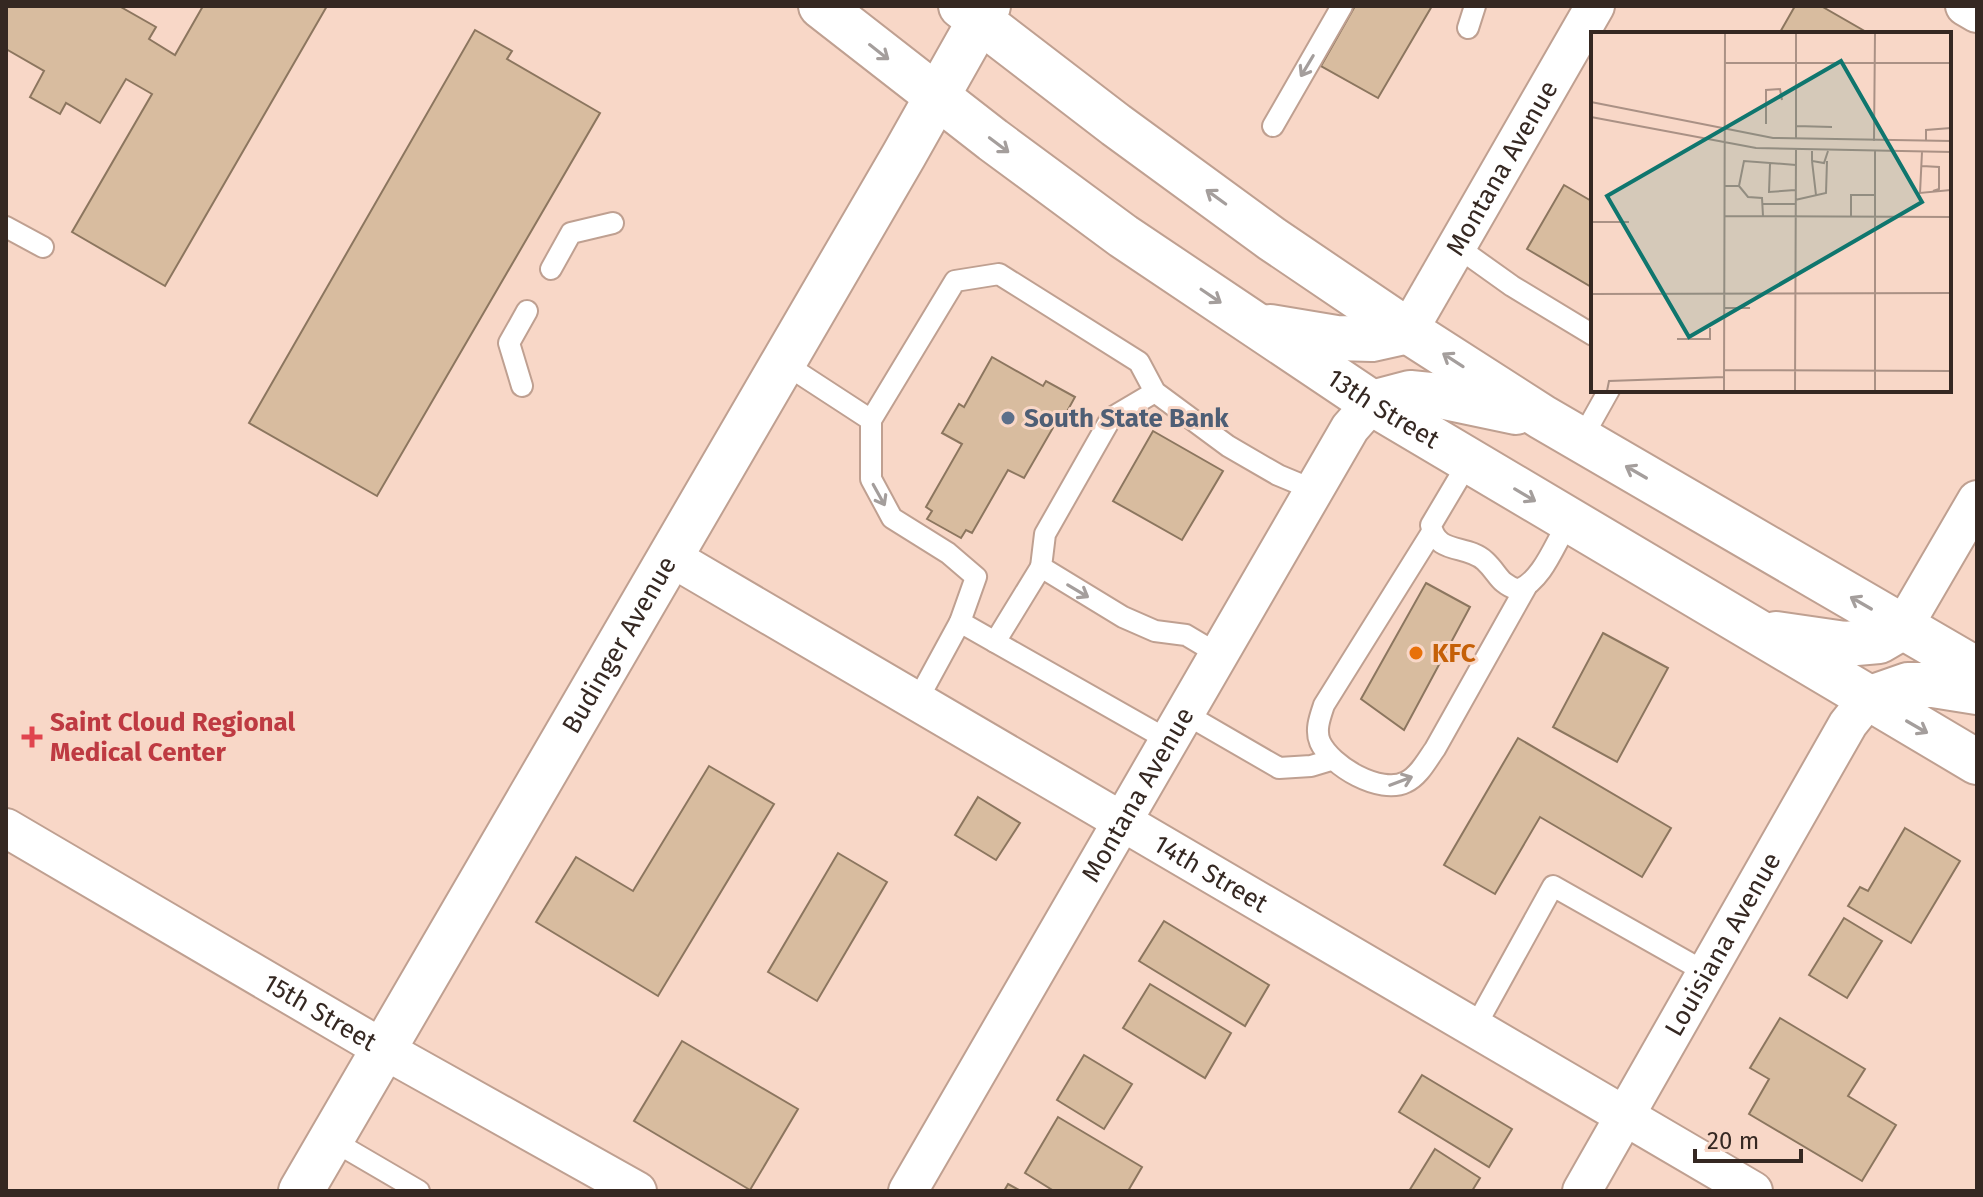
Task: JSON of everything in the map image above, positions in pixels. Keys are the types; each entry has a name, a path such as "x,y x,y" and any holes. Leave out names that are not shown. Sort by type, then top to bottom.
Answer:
{"main road":[{"name":"13th Street","path":"821,6 1123,236 1372,403 1977,762"},
{"name":"Budinger Avenue","path":"301,1191 938,97 976,11"},
{"path":"976,11 1272,239 1408,331 1542,417 1977,670"},
{"path":"1252,323 1336,338 1372,339 1408,331"},
{"path":"1372,403 1410,393 1440,396 1542,417"},
{"path":"1754,631 1845,644 1879,641 1903,627"},
{"path":"1868,699 1908,685 1933,685 1977,692"}],"street":[{"name":"Montana Avenue","path":"1408,331 1595,6"},
{"path":"1965,6 1977,13"},
{"name":"Montana Avenue","path":"908,1191 1350,428 1372,403"},
{"path":"1903,627 1977,500"},
{"name":"14th Street","path":"669,556 1753,1191"},
{"name":"Louisiana Avenue","path":"1582,1191 1848,724 1868,699"},
{"name":"15th Street","path":"6,828 383,1049 637,1191"}],"lane":[{"path":"1273,126 1342,6"},
{"path":"1468,28 1475,6"},
{"path":"551,269 571,233 613,223"},
{"path":"6,227 43,247"},
{"path":"1456,246 1512,286 1591,334"},
{"path":"917,701 960,622 976,577 948,553 892,518 871,479 871,420 955,281 999,274 1139,362 1155,392 1228,446 1278,475 1314,490"},
{"path":"522,386 509,343 527,311"},
{"path":"782,362 871,420"},
{"path":"995,642 1041,567 1045,534 1111,418 1155,392"},
{"path":"1581,440 1608,392"},
{"path":"1469,461 1431,525 1432,532 1437,541 1445,546 1470,551 1484,559 1501,582 1518,590 1526,587"},
{"path":"1432,532 1324,705 1318,721 1319,740 1331,760 1370,783 1389,786 1405,783 1418,773 1435,749 1526,587 1536,577 1569,521"},
{"path":"1041,567 1123,617 1155,631 1186,635 1218,654"},
{"path":"960,622 995,642 1176,726 1279,768 1311,766 1331,760"},
{"path":"1474,1029 1553,886 1707,973"},
{"path":"330,1139 419,1191"}],"building":[{"path":"6,6 119,6 156,27 149,39 175,55 203,6 327,6 165,286 72,232 152,94 126,79 100,123 66,103 60,114 30,97 44,71 6,49"},
{"path":"1355,6 1432,6 1378,98 1321,66"},
{"path":"1795,6 1821,6 1866,32 1780,32"},
{"path":"475,30 512,51 507,59 600,113 377,496 249,423"},
{"path":"1564,185 1591,201 1591,287 1527,249"},
{"path":"992,357 1043,386 1046,381 1075,397 1024,478 1008,470 972,533 966,530 961,538 927,519 932,511 926,507 962,444 942,433 959,404 964,407"},
{"path":"1153,431 1223,471 1182,540 1113,501"},
{"name":"KFC","path":"1426,583 1470,607 1404,730 1361,699"},
{"path":"1603,633 1668,668 1617,762 1553,727"},
{"path":"1518,738 1671,828 1642,877 1540,817 1495,894 1444,865"},
{"path":"709,766 774,804 658,996 536,922 576,857 633,891"},
{"path":"978,797 1020,823 996,860 955,835"},
{"path":"1905,828 1960,861 1911,943 1848,906 1860,887 1868,891"},
{"path":"838,853 887,882 817,1001 768,972"},
{"path":"1844,918 1882,941 1847,998 1809,975"},
{"path":"1164,921 1269,985 1245,1026 1139,961"},
{"path":"1150,984 1231,1033 1205,1078 1123,1028"},
{"path":"1780,1018 1865,1069 1848,1096 1896,1125 1862,1181 1749,1114 1769,1079 1750,1068"},
{"path":"682,1041 798,1109 750,1190 634,1121"},
{"path":"1084,1055 1132,1084 1104,1129 1057,1100"},
{"path":"1422,1075 1512,1129 1489,1167 1399,1112"},
{"path":"1058,1117 1142,1167 1128,1191 1054,1191 1025,1173"},
{"path":"1435,1149 1480,1178 1472,1191 1409,1191"},
{"path":"1008,1184 1021,1191 1004,1191"}],"place":[{"name":"South State Bank","path":"1008,418"},
{"name":"KFC","path":"1416,653"},
{"name":"Saint Cloud Regional Medical Center","path":"32,737"}]}
